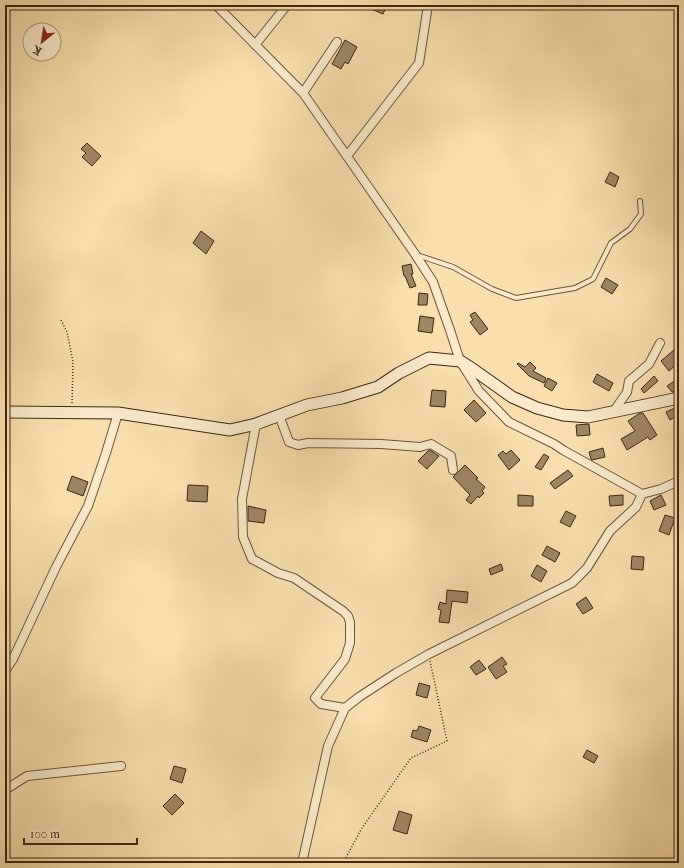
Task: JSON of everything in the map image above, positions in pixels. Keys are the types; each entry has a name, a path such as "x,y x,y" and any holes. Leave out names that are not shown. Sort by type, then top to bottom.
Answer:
{"street":[{"path":"216,5 303,93 433,282 460,361 479,391 509,422 554,444 642,494 661,489 679,481"},
{"path":"255,45 287,5"},
{"path":"347,156 420,63 428,5"},
{"path":"303,93 337,42"},
{"path":"615,412 616,408 627,392 629,381 649,364 660,343"},
{"path":"5,412 118,413 230,430 256,424 307,405 342,398 378,387 399,373 429,358 460,361 512,397 537,408 563,415 588,417 679,398"},
{"path":"5,671 13,659 56,567 88,506 118,413"},
{"path":"279,415 289,442 298,445 308,443 381,444 420,447 431,444 451,456 453,470"},
{"path":"256,424 242,499 243,537 252,559 278,573 294,578 343,611 348,616 350,622 350,643 345,659 315,698 322,704 345,708"},
{"path":"302,863 328,746 345,708 396,672 572,583 587,568 610,531 636,507 642,494"},
{"path":"5,790 27,776 121,766"}],"lane":[{"path":"415,254 453,267 492,290 516,298 575,288 593,279 610,243 630,229 641,214 640,202"}],"path":[{"path":"61,320 67,332 73,362 72,413"},
{"path":"343,863 362,828 411,758 447,741 429,654"}],"building":[{"path":"362,5 387,5 383,14"},
{"path":"345,40 357,47 348,64 345,62 341,69 332,64"},
{"path":"87,143 101,156 92,166 82,157 86,153 81,149"},
{"path":"610,172 619,177 615,187 605,182"},
{"path":"201,231 214,241 206,254 193,243"},
{"path":"411,264 413,274 411,274 416,286 410,288 404,276 402,266"},
{"path":"606,278 618,285 612,294 601,287"},
{"path":"419,293 428,294 427,305 418,305"},
{"path":"475,312 488,329 480,335 470,322 473,320 470,315"},
{"path":"420,316 434,318 432,333 418,331"},
{"path":"675,349 679,353 679,362 669,371 661,361"},
{"path":"530,362 536,368 533,371 546,378 544,383 529,376 517,364 518,363 525,367"},
{"path":"597,374 613,383 609,391 593,382"},
{"path":"654,376 658,381 644,393 641,389"},
{"path":"548,378 557,383 552,391 544,386"},
{"path":"676,380 679,385 679,391 672,392 667,386"},
{"path":"432,390 446,391 445,407 430,406"},
{"path":"474,400 486,413 476,422 464,410"},
{"path":"677,407 679,415 670,420 666,412"},
{"path":"640,413 643,413 657,435 650,440 648,437 627,450 621,439 635,431 628,421"},
{"path":"589,424 590,435 577,436 576,425"},
{"path":"603,448 605,457 591,459 589,452"},
{"path":"430,450 439,456 427,469 418,461"},
{"path":"511,450 520,460 509,470 498,455 503,451 506,454"},
{"path":"544,454 549,457 541,470 535,467"},
{"path":"465,465 478,478 476,479 485,487 482,491 484,493 479,498 478,496 471,504 466,500 470,495 453,477"},
{"path":"568,470 573,476 555,489 550,483"},
{"path":"72,476 88,482 83,496 67,490"},
{"path":"188,485 208,486 207,502 187,501"},
{"path":"518,495 533,496 533,506 518,506"},
{"path":"623,495 623,505 610,506 609,496"},
{"path":"661,495 666,505 654,510 650,501"},
{"path":"248,506 266,510 264,523 248,521"},
{"path":"566,511 576,516 570,527 560,522"},
{"path":"665,515 675,518 669,535 659,531"},
{"path":"547,546 560,553 555,562 542,555"},
{"path":"632,556 644,557 643,570 631,569"},
{"path":"501,564 503,570 491,575 489,569"},
{"path":"537,565 547,571 541,582 531,576"},
{"path":"447,590 468,592 467,603 452,601 449,623 439,622 441,610 438,609 440,602 446,604"},
{"path":"586,597 593,608 583,614 576,604"},
{"path":"502,657 507,664 503,666 507,672 496,679 488,667"},
{"path":"479,660 486,669 476,675 470,667"},
{"path":"419,683 430,686 427,698 416,695"},
{"path":"419,726 431,730 427,742 411,737 413,730 417,731"},
{"path":"587,750 598,756 594,763 583,757"},
{"path":"174,766 186,769 182,783 170,779"},
{"path":"175,794 184,803 172,815 163,806"},
{"path":"399,811 412,815 407,834 393,830"}]}
